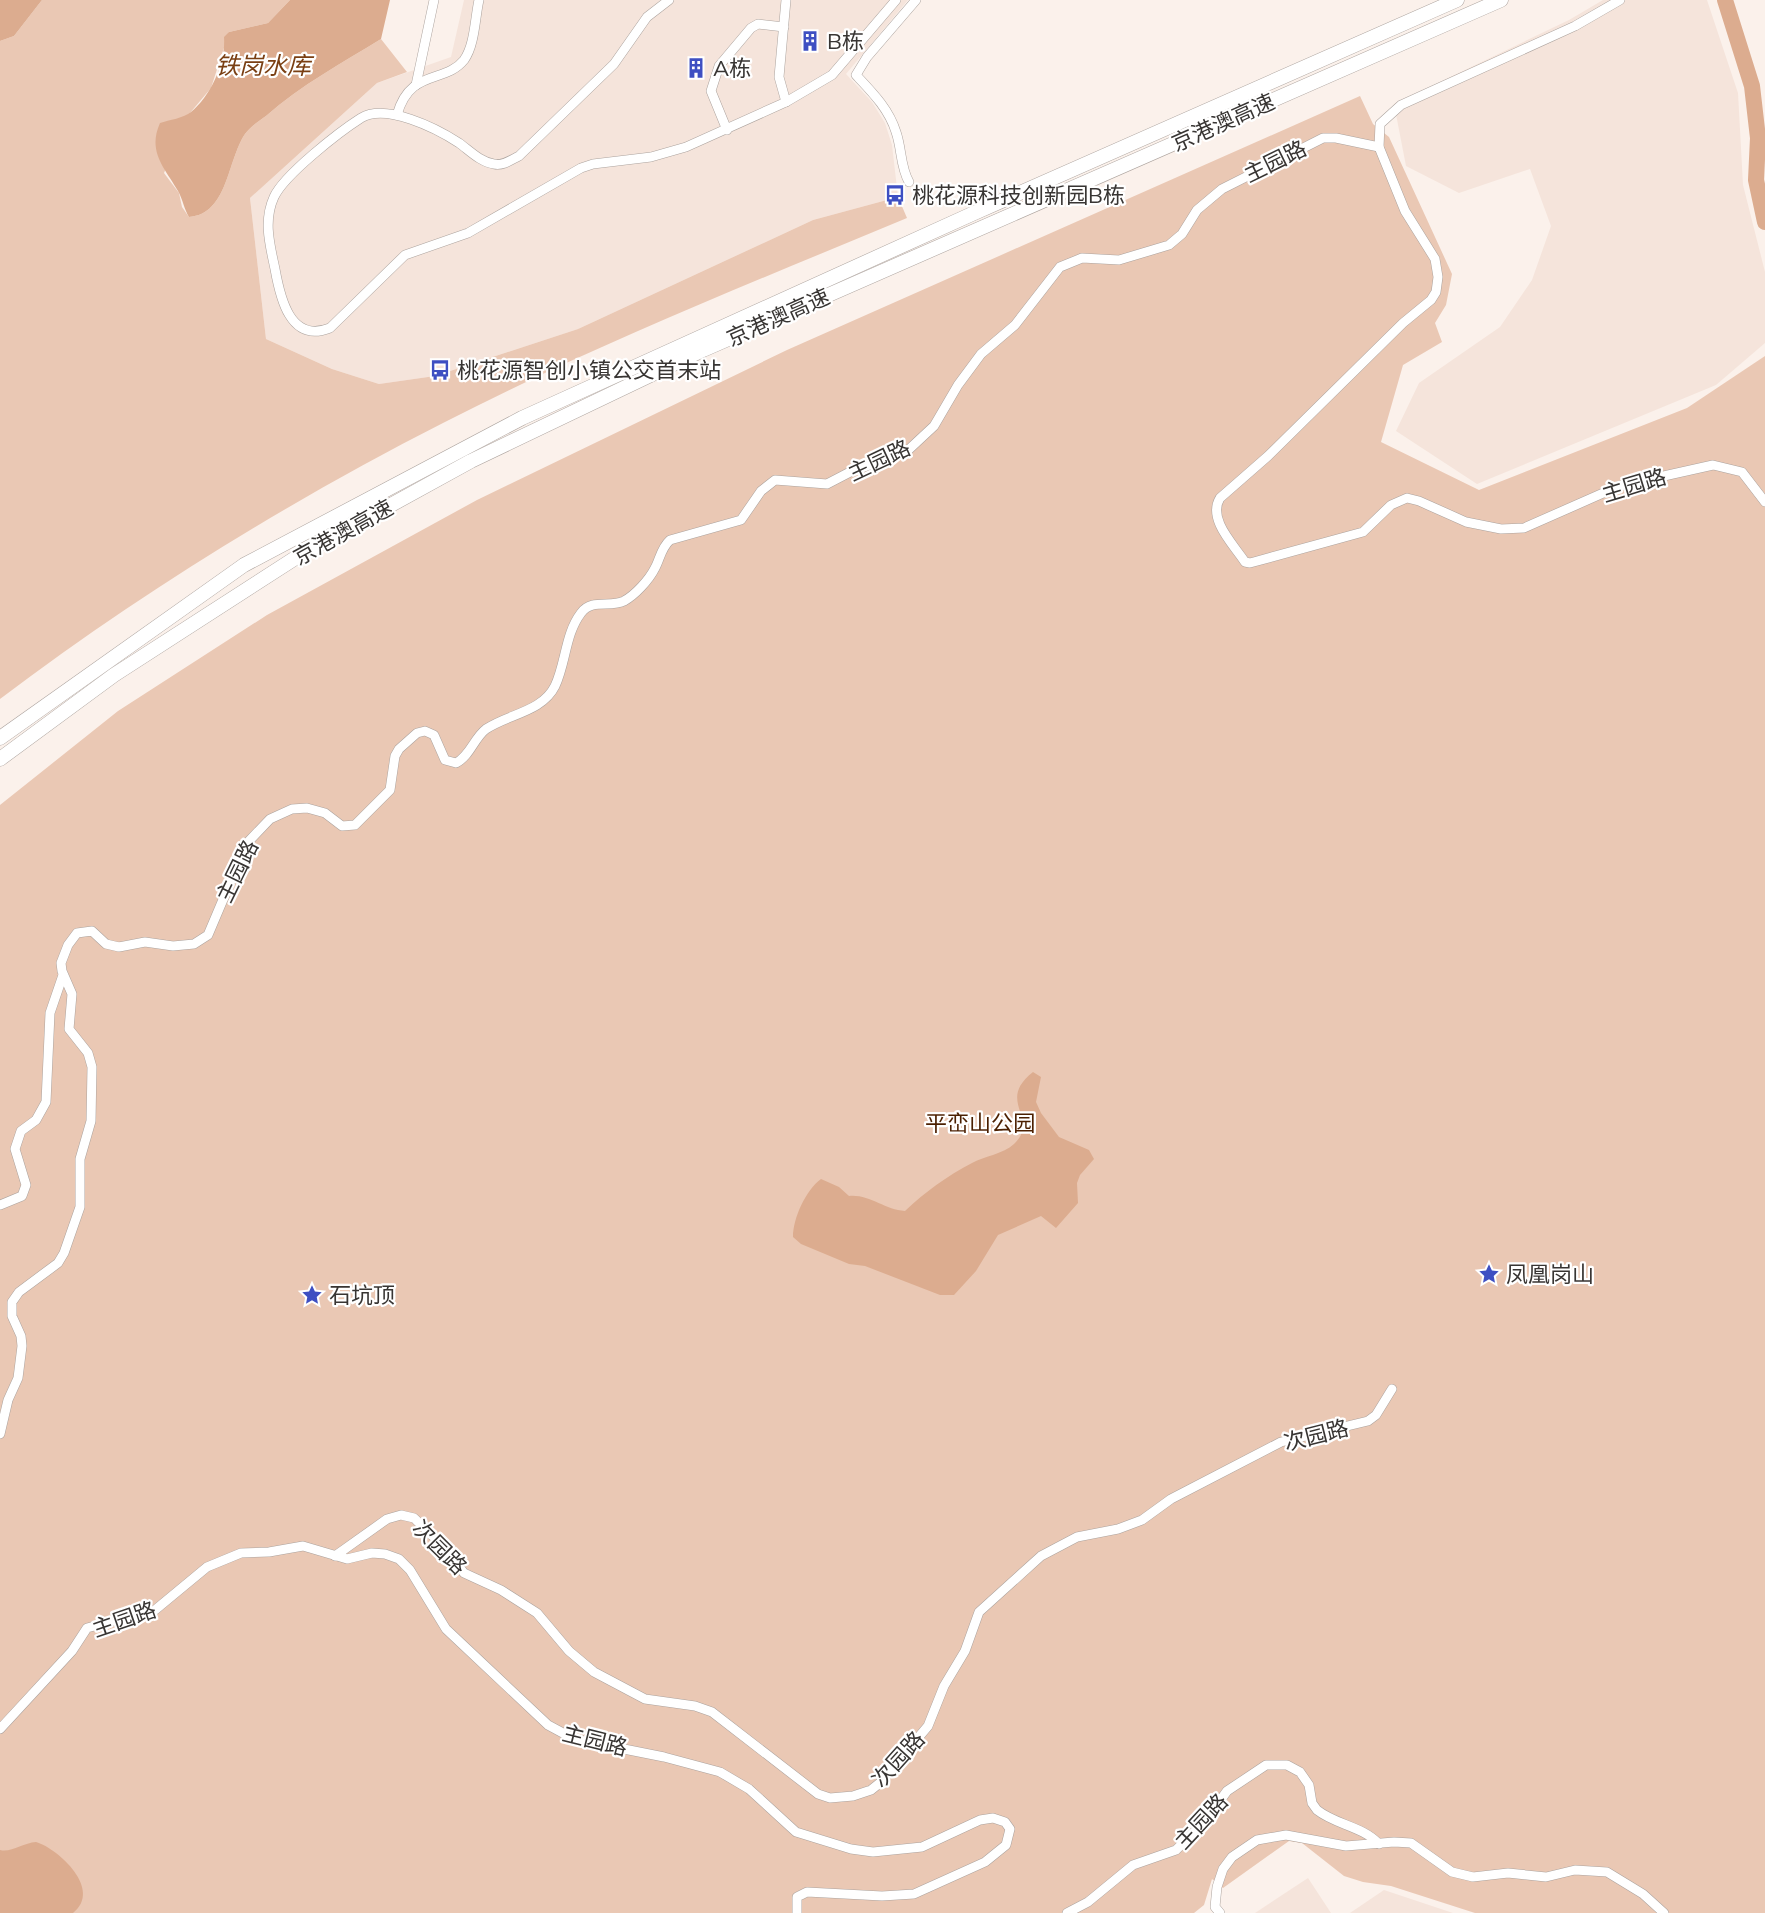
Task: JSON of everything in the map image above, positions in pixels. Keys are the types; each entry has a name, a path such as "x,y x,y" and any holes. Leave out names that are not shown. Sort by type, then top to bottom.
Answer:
{"highway":[{"name":"京港澳高速","path":"0,738 244,565 522,418 972,214 1457,0"},
{"name":"京港澳高速","path":"0,759 114,675 300,555 471,461 703,350 1501,0"}],"street":[{"path":"416,85 434,0"},
{"path":"397,115 403,100 416,85 457,66 465,59 479,0"},
{"path":"669,0 647,17 615,64 519,156 504,163 487,162 458,142 397,115 378,112 361,118 289,176 274,195 269,211 268,228 281,300 289,316 303,327 317,331 334,326 405,255 468,233 561,178 593,164 651,157 727,130 786,102 832,75 896,0"},
{"path":"786,0 779,77 786,102"},
{"path":"909,182 901,165 899,144 891,120 877,98 856,75 867,57 916,0"},
{"path":"1379,147 1380,124 1396,108 1575,26 1620,0"},
{"path":"727,130 711,91 719,66 751,28 758,24 784,27"},
{"name":"主园路","path":"0,1434 8,1400 18,1378 22,1346 21,1336 12,1316 12,1302 19,1293 58,1263 64,1253 80,1207 80,1159 91,1121 92,1067 88,1053 69,1029 72,994 61,967 64,954 74,936 82,931 92,931 103,942 119,947 145,942 184,946 205,938 213,926 245,846 256,831 274,817 296,808 321,812 345,827 355,825 390,790 396,753 413,735 421,732 429,733 437,739 448,763 461,760 487,729 536,705 548,695 555,685 566,647 582,611 589,606 619,603 629,597 654,571 663,548 670,540 679,536 730,526 741,520 760,491 775,480 827,484 852,471 906,453 934,426 958,385 981,354 1015,325 1064,265 1082,258 1119,260 1165,247 1182,234 1201,205 1222,189 1323,138 1336,138 1379,147 1405,211 1435,259 1438,277 1436,292 1431,300 1403,323 1268,456 1220,498 1216,507 1217,518 1245,562 1363,532 1391,505 1407,498 1466,522 1501,529 1524,528 1619,486 1713,465 1742,472 1765,502"},
{"path":"0,1205 22,1196 26,1185 15,1149 21,1131 36,1120 46,1102 50,1013 63,975"},
{"name":"次园路","path":"335,1556 387,1519 401,1515 414,1518 437,1540 459,1569 537,1613 569,1651 594,1672 645,1699 707,1710 818,1794 830,1798 846,1797 874,1788 920,1738 931,1719 944,1686 965,1651 976,1617 990,1600 1041,1556 1077,1537 1118,1529 1142,1520 1170,1500 1281,1442 1368,1421 1376,1415 1392,1389"},
{"name":"主园路","path":"0,1729 72,1651 90,1626 155,1611 207,1567 241,1553 269,1552 303,1546 335,1556 352,1558 378,1553 399,1559 410,1570 446,1629 560,1733 574,1739 664,1757 720,1772 749,1790 790,1828 804,1835 851,1849 873,1852 928,1846 960,1827 988,1818 1005,1822 1010,1829 1006,1845 985,1862 914,1894 891,1896 807,1892 797,1897 797,1913"},
{"name":"主园路","path":"1067,1913 1088,1902 1133,1865 1176,1850 1206,1820 1227,1791 1271,1764 1287,1765 1296,1769 1306,1780 1317,1810 1341,1824 1362,1830 1379,1844"},
{"name":"主园路","path":"1218,1910 1216,1887 1223,1869 1236,1852 1257,1840 1286,1835 1346,1846 1411,1843 1452,1872 1473,1877 1508,1874 1546,1877 1575,1870 1606,1872 1643,1894 1664,1913"}],"shaded area":[{"path":"464,0 908,0 846,74 872,102 885,123 892,145 898,197 813,220 578,329 435,376 379,384 332,369 266,339 250,198 377,83 451,57"},
{"path":"1603,0 1707,0 1738,93 1743,185 1765,272 1765,343 1716,385 1477,484 1396,431 1419,383 1500,327 1532,280 1551,226 1530,169 1459,193 1406,166 1394,104 1569,20"},
{"path":"1308,1878 1331,1913 1255,1913"},
{"path":"1384,1890 1453,1913 1350,1913"}],"green space":[{"path":"42,0 290,0 268,23 229,32 211,88 190,113 164,173 179,193 182,207 189,217 202,214 212,207 219,197 239,145 249,129 307,84 381,39 407,72 377,83 250,198 266,339 332,369 379,384 435,376 578,329 813,220 898,197 907,218 615,341 385,453 271,517 160,586 0,699 0,41 14,36"},
{"name":"平峦山公园","path":"1360,96 1373,124 1389,137 1452,274 1446,305 1435,323 1442,342 1403,365 1381,442 1479,490 1687,408 1765,356 1765,1913 1475,1913 1391,1886 1363,1882 1344,1876 1302,1843 1289,1841 1223,1888 1212,1879 1204,1905 1194,1913 0,1913 0,805 118,711 267,615 477,500 787,350"}],"water":[{"path":"0,0 42,0 14,36 0,41"},
{"name":"铁岗水库","path":"290,0 390,0 381,39 307,84 249,129 239,145 219,197 212,207 202,214 189,217 180,194 159,159 156,143 160,123 188,114 205,97 216,78 224,47 224,37 229,32 268,23"},
{"path":"1033,1072 1041,1077 1036,1102 1041,1113 1059,1137 1089,1150 1094,1159 1080,1175 1077,1183 1078,1203 1056,1228 1041,1216 998,1235 976,1271 954,1295 940,1295 865,1266 849,1264 801,1244 793,1237 795,1221 801,1205 810,1190 821,1179 839,1187 849,1196 863,1197 905,1211 954,1173 1010,1147 1021,1135 1023,1126 1017,1101 1018,1092 1022,1083"},
{"path":"36,1842 66,1861 81,1882 83,1893 81,1904 73,1913 0,1913 0,1850 4,1851"}],"waterway":[{"path":"1725,0 1752,86 1758,138 1756,180 1765,222"}],"place":[{"name":"B栋","path":"810,41"},
{"name":"A栋","path":"696,68"},
{"name":"桃花源科技创新园B栋","path":"895,195"},
{"name":"桃花源智创小镇公交首末站","path":"440,370"},
{"name":"凤凰岗山","path":"1489,1274"},
{"name":"石坑顶","path":"312,1295"}]}
